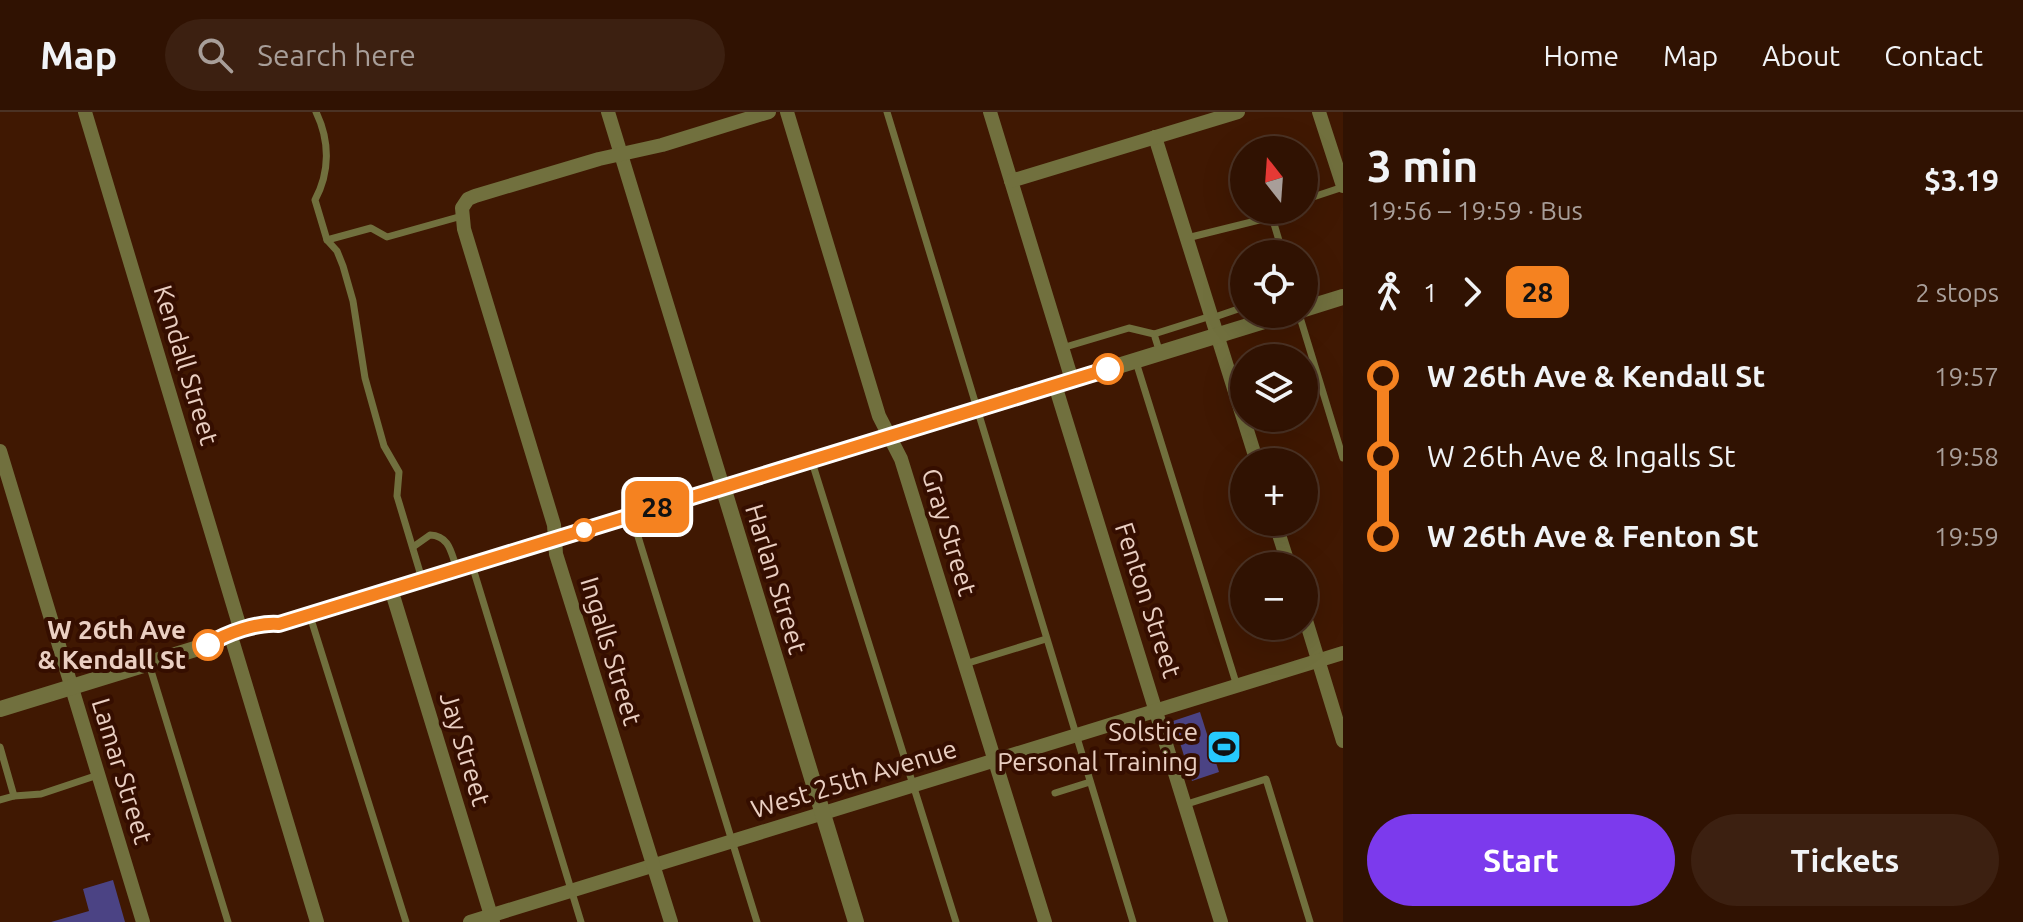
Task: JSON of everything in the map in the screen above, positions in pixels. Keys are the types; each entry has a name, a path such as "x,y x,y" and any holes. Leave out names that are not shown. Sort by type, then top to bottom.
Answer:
{"street":[{"name":"Kendall Street","path":"85,112 317,922"},
{"name":"Harlan Street","path":"608,112 856,922"},
{"path":"462,212 468,199 475,196 769,112"},
{"name":"Gray Street","path":"787,112 879,416 901,459 1045,922"},
{"path":"990,112 1072,380"},
{"path":"1011,181 1238,112"},
{"path":"1319,112 1343,185"},
{"path":"1155,137 1253,448"},
{"name":"Ingalls Street","path":"462,212 554,525 556,554 671,922"},
{"path":"1318,305 1343,297"},
{"path":"0,709 208,645 220,648 269,623 279,624 1240,328"},
{"name":"Fenton Street","path":"1055,385 1221,922"},
{"name":"Lamar Street","path":"0,451 143,922"},
{"name":"Jay Street","path":"391,589 492,919"},
{"path":"1312,640 1343,741"},
{"name":"West 25th Avenue","path":"470,922 492,919 572,890 1343,653"}],"lane":[{"path":"316,112 328,153 324,183 315,200 327,240 337,251 353,301 365,378 384,446 399,472 397,496 422,580"},
{"path":"887,112 1133,922"},
{"path":"1318,195 1343,185"},
{"path":"327,240 371,228 387,237 462,212"},
{"path":"1187,238 1244,224"},
{"path":"1062,348 1129,328 1154,334 1230,311"},
{"path":"1303,328 1343,458"},
{"path":"1154,334 1160,353"},
{"path":"1136,360 1237,686"},
{"path":"812,460 956,922"},
{"path":"631,515 757,922"},
{"path":"413,547 430,535 441,538 464,567 581,922"},
{"path":"309,614 406,922"},
{"path":"965,664 1046,639"},
{"path":"149,664 228,922"},
{"path":"0,747 14,796"},
{"path":"907,761 933,753"},
{"path":"0,800 41,794 98,775"},
{"path":"1187,804 1266,779 1310,922"},
{"path":"1055,793 1090,782"}],"shaded area":[{"path":"1200,712 1219,772 1192,781 1173,721"},
{"path":"113,880 125,922 51,922 89,911 83,889"}],"bus line":[{"name":"28","path":"208,645 218,638 269,623 279,624 1108,369"}],"place":[{"name":"W 26th Ave & Kendall St","path":"208,645"},
{"name":"Solstice Personal Training","path":"1224,747"}]}
